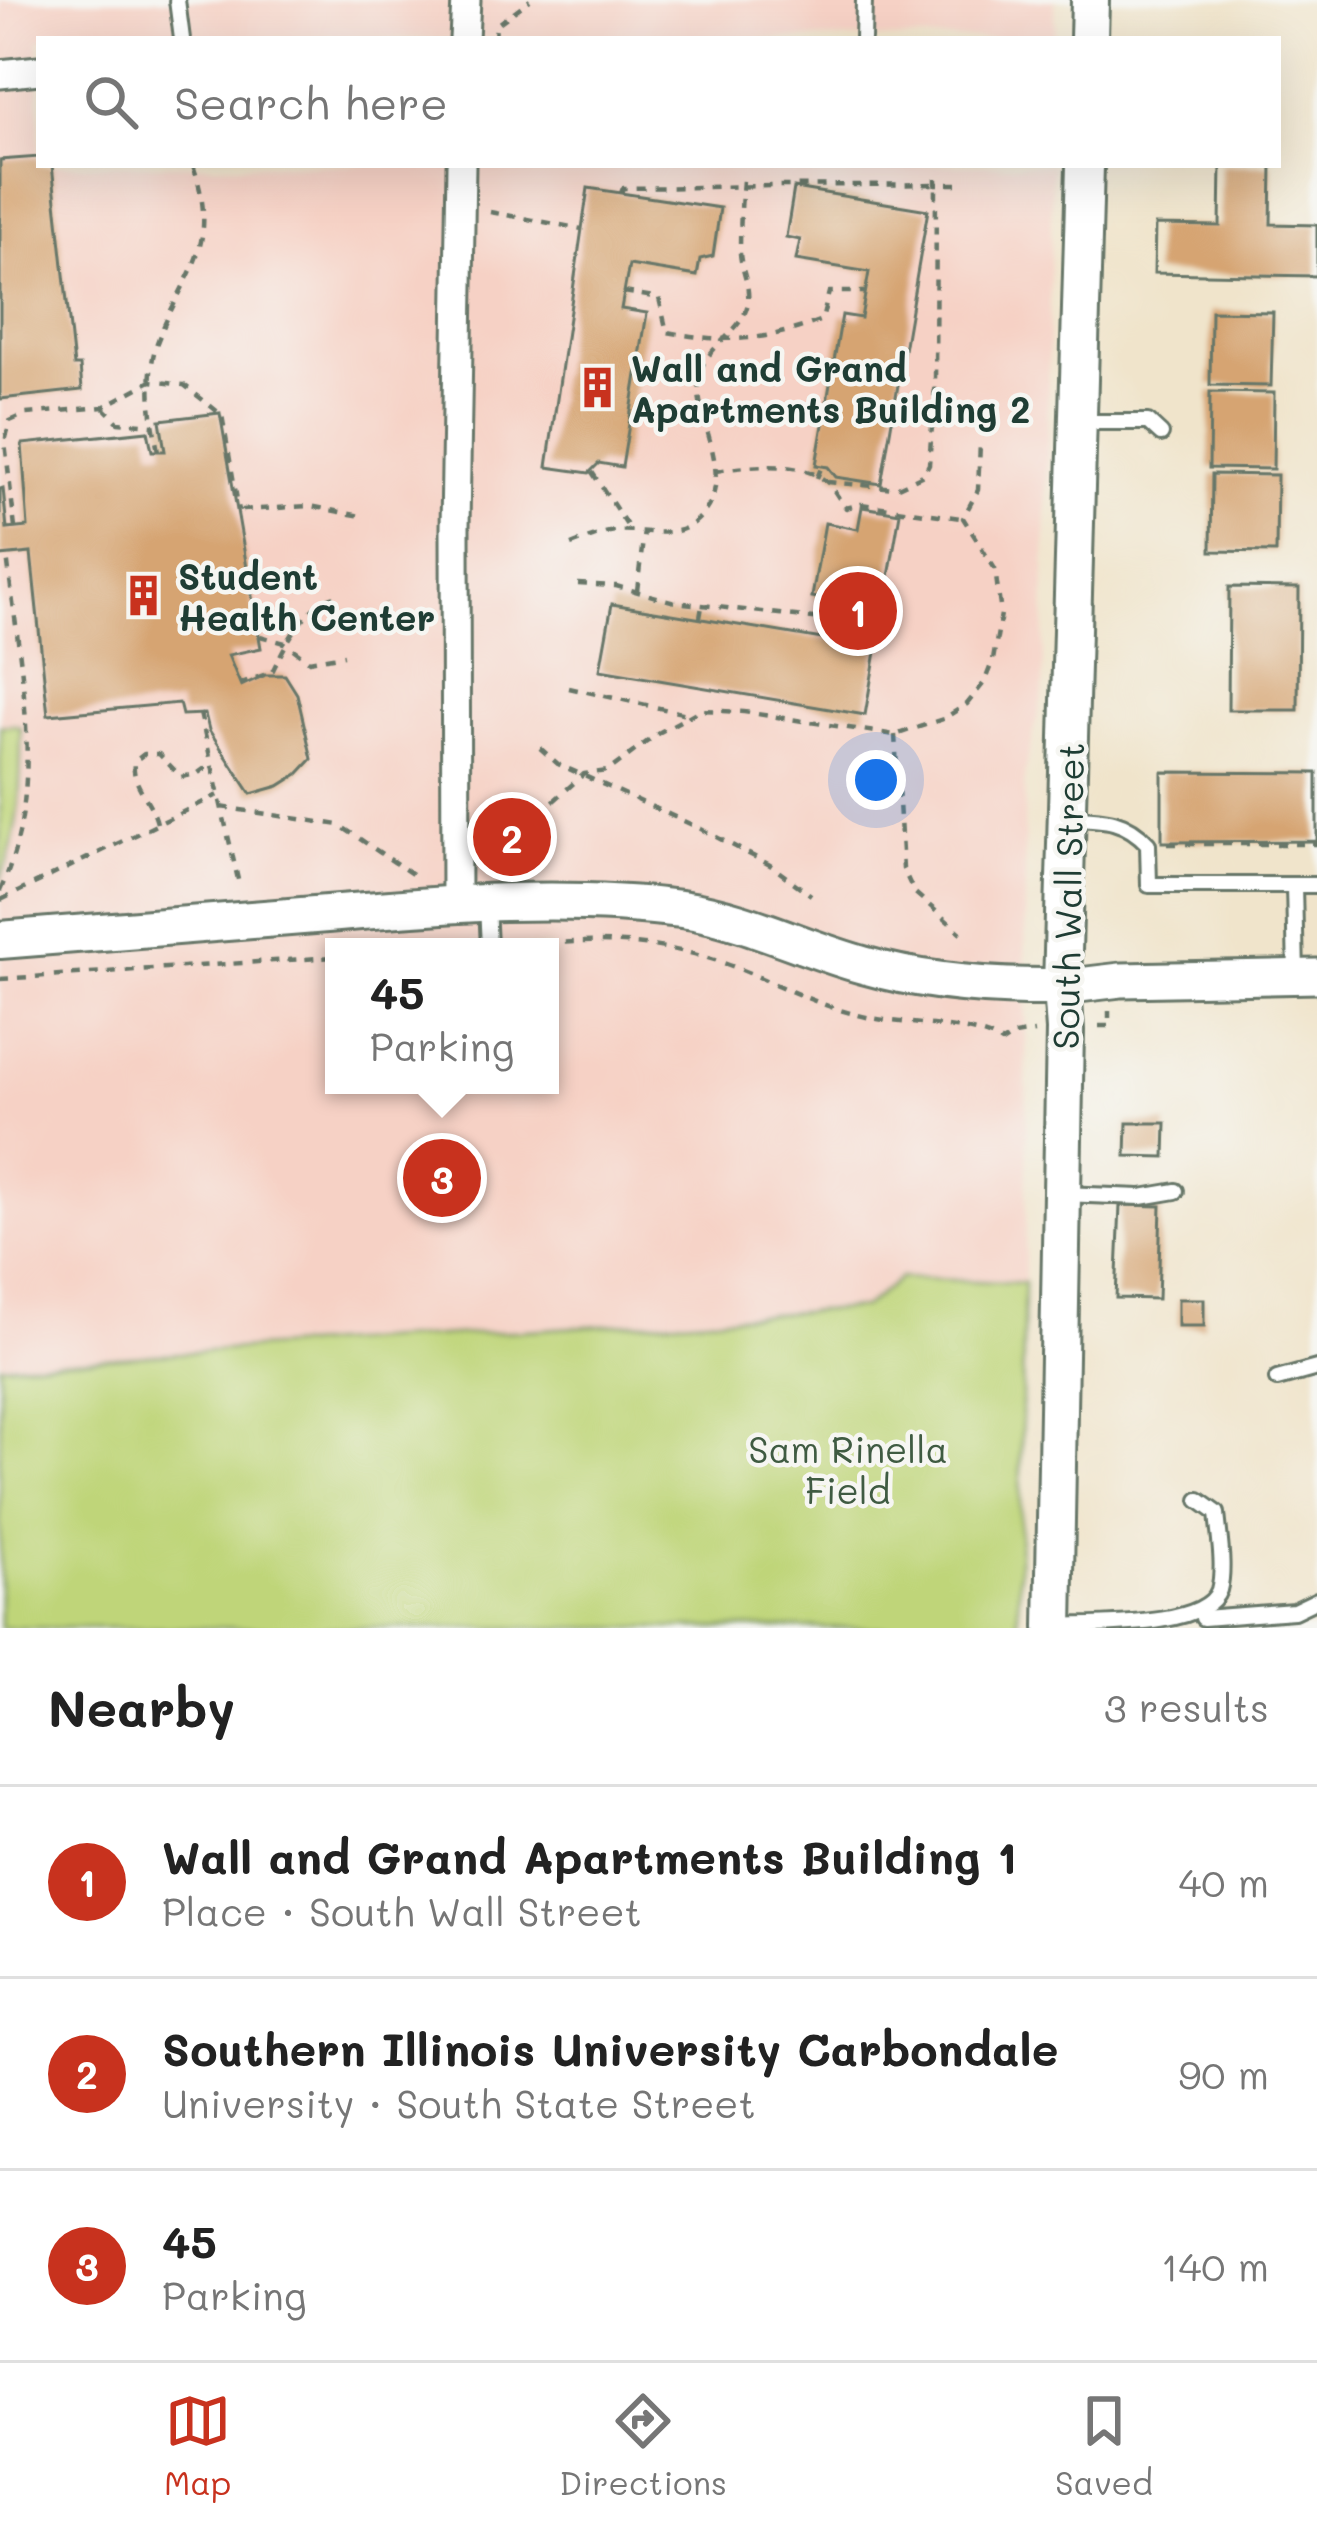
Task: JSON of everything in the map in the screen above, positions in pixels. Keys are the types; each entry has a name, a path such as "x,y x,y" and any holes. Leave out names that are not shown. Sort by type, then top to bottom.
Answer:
{"main road":[{"path":"1089,36 1090,0"},
{"name":"South Wall Street","path":"1054,1627 1062,987 1085,168"},
{"path":"0,940 471,905 594,902 746,921 866,966 977,983 1062,987"}],"street":[{"path":"464,36 466,0"},
{"path":"0,74 36,70"},
{"path":"461,168 455,527 471,905"},
{"path":"1062,987 1121,980 1306,976"}],"lane":[{"path":"177,0 182,36"},
{"path":"863,36 864,0"},
{"path":"1079,422 1148,422 1161,434"},
{"path":"1068,818 1108,819 1131,826 1148,844 1149,885 1317,885"},
{"path":"1294,885 1306,976"},
{"path":"471,905 485,938"},
{"path":"1062,1194 1141,1198 1177,1191"},
{"path":"1277,1379 1317,1368"},
{"path":"1199,1500 1217,1514 1220,1552 1219,1592 1203,1618"},
{"path":"1054,1627 1175,1628 1203,1618 1294,1611 1317,1600"}],"path":[{"path":"495,36 496,26 530,0"},
{"path":"158,452 151,381 158,341 198,258 204,233 203,203 194,168"},
{"path":"716,471 757,464 828,482 896,488 923,475 929,464 935,388 936,181"},
{"path":"571,545 610,532 672,533 694,523 708,505 716,471 712,436 700,400 700,372 719,342 742,320 749,303 740,257 742,184"},
{"path":"621,193 622,188 742,184 965,184"},
{"path":"460,207 582,229"},
{"path":"625,292 659,298 668,332 719,342 780,336 822,320 829,292 866,292"},
{"path":"15,528 6,456 10,421 26,414 104,407 151,381 184,386 223,415 238,511 310,506 362,516"},
{"path":"104,407 118,422 154,425"},
{"path":"963,518 978,490 980,443"},
{"path":"818,478 822,466"},
{"path":"592,472 630,530"},
{"path":"499,867 498,853 504,844 584,774 608,771 700,710 744,712 895,735 943,719 968,704 993,660 1001,614 995,568 963,518 861,504 846,508 828,482"},
{"path":"637,592 644,531"},
{"path":"0,891 15,849 24,787 24,709 7,555"},
{"path":"578,584 590,582 702,605 831,620"},
{"path":"239,684 272,672 285,644 329,596 340,595"},
{"path":"700,618 702,605"},
{"path":"260,636 285,644 309,662 344,655"},
{"path":"569,688 691,715"},
{"path":"200,713 239,884"},
{"path":"895,735 903,869 914,892 961,933"},
{"path":"540,748 558,764 770,865 811,895"},
{"path":"157,823 148,796 134,779 138,757 159,754 182,777 197,774 210,763"},
{"path":"1,900 218,795"},
{"path":"221,807 339,825 412,874"},
{"path":"1162,844 1312,843"},
{"path":"559,944 610,941 669,948 858,1015 974,1030 1002,1043 1014,1035"},
{"path":"0,979 325,959"}],"shaded area":[{"path":"0,0 1055,0 1055,36 36,36 36,168 1052,168 1043,693 1024,775 1027,1162 1018,1628 0,1628"}],"green space":[{"path":"0,726 21,728 18,806 0,881"},
{"name":"Sam Rinella Field","path":"900,1278 1024,1283 1018,1628 0,1628 0,1365 863,1308"}],"building":[{"path":"36,157 36,168 52,168 74,366 80,366 82,390 0,399 0,160"},
{"path":"1221,168 1272,168 1271,224 1317,225 1317,276 1154,273 1155,225 1220,226"},
{"name":"Wall and Grand Apartments Building 2","path":"588,188 720,208 713,256 700,259 697,276 629,265 621,309 647,313 622,467 599,463 589,473 547,467"},
{"path":"794,188 928,210 881,484 836,477 828,467 816,465 842,315 861,318 869,272 796,260 800,240 786,237"},
{"path":"1211,311 1273,312 1271,386 1210,385"},
{"path":"1210,392 1274,393 1273,469 1209,468"},
{"name":"Student Health Center","path":"220,413 261,648 228,655 241,686 265,675 285,675 297,694 312,759 279,786 251,794 209,730 205,714 182,715 179,703 48,715 31,553 0,556 0,489 7,529 28,527 22,444 148,431 152,451 165,451 160,420"},
{"path":"1212,474 1277,475 1276,552 1211,551"},
{"path":"862,507 900,513 865,715 600,670 612,604 828,640 834,601 812,597 825,523 858,529"},
{"path":"1229,587 1299,588 1298,710 1228,710"},
{"path":"1162,772 1317,773 1317,841 1162,842"},
{"path":"1127,1123 1166,1123 1165,1157 1126,1156"},
{"path":"1120,1205 1161,1206 1158,1299 1116,1298"},
{"path":"1178,1299 1204,1299 1204,1326 1178,1326"}],"place":[{"name":"Wall and Grand Apartments Building 2","path":"597,388"},
{"name":"Student Health Center","path":"144,596"},
{"name":"Wall and Grand Apartments Building 1","path":"858,611"},
{"name":"Southern Illinois University Carbondale","path":"512,837"},
{"name":"45","path":"442,1178"}]}
